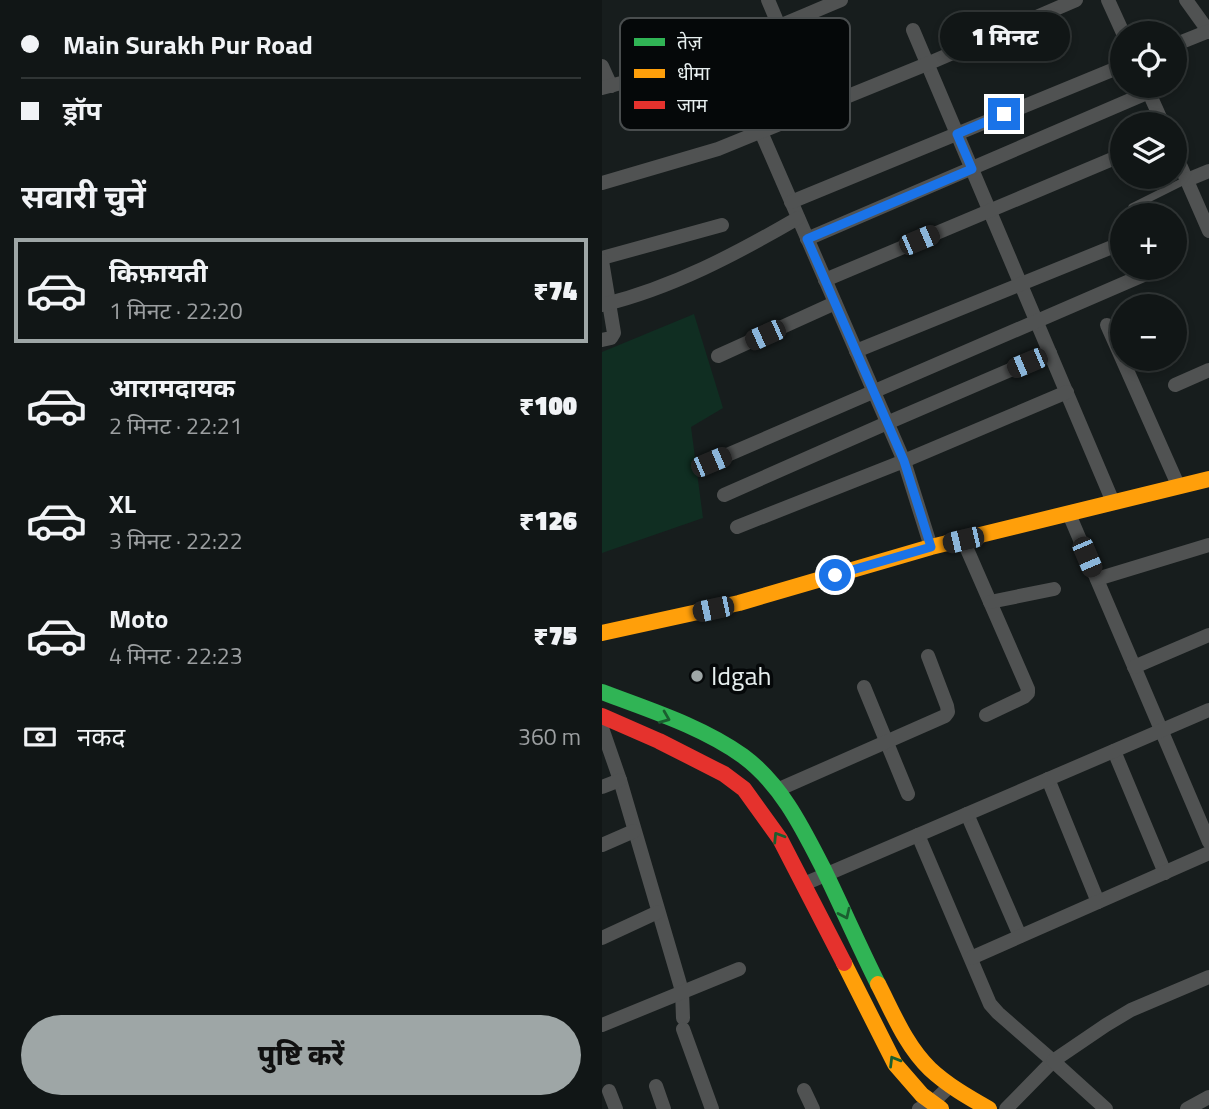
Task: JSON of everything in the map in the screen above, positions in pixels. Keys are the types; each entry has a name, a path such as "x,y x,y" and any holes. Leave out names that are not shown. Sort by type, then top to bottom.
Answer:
{"main road":[{"path":"602,633 739,603 931,547 1209,478"},
{"path":"602,693 674,721 729,747 756,768 777,790 804,832 909,1044 929,1068 989,1109"},
{"path":"602,716 724,774 744,789 780,839 895,1064 930,1107"}],"street":[{"path":"768,0 776,18"},
{"path":"798,18 841,0"},
{"path":"850,96 1076,0"},
{"path":"1108,0 1118,21"},
{"path":"1186,0 1209,31 1187,40"},
{"path":"913,30 1113,502"},
{"path":"602,66 606,87"},
{"path":"791,202 1110,71"},
{"path":"807,239 972,169 1127,98"},
{"path":"602,183 687,159 766,130"},
{"path":"761,132 904,461 931,547"},
{"path":"825,280 1110,160"},
{"path":"1209,171 1187,180 1209,231"},
{"path":"606,304 665,286 758,241 798,218"},
{"path":"602,340 611,338 614,333 606,304 602,259 722,225"},
{"path":"856,351 1110,248"},
{"path":"711,462 1134,280"},
{"path":"718,356 835,303"},
{"path":"1107,325 1178,485"},
{"path":"724,495 1050,353"},
{"path":"1175,384 1209,370"},
{"path":"737,527 904,461 1067,392"},
{"path":"1069,514 1209,842"},
{"path":"963,540 1028,688 1024,697 986,715"},
{"path":"1097,579 1209,545"},
{"path":"990,602 1054,589"},
{"path":"1134,667 1209,635"},
{"path":"777,790 945,716 948,712 947,706 928,656"},
{"path":"864,687 908,794"},
{"path":"804,884 1209,710"},
{"path":"602,727 682,991 683,1023 712,1109"},
{"path":"1114,751 1166,873"},
{"path":"1048,779 1098,902"},
{"path":"602,788 620,780"},
{"path":"967,814 1020,936"},
{"path":"602,845 634,831"},
{"path":"918,835 990,1004 1106,1109"},
{"path":"971,958 1209,853"},
{"path":"602,938 658,912"},
{"path":"602,1025 738,969"},
{"path":"1006,1109 1054,1061 1106,1025 1131,1010 1209,977"},
{"path":"930,1107 951,1085"},
{"path":"656,1086 664,1109"},
{"path":"804,1090 813,1109"},
{"path":"609,1091 616,1109"},
{"path":"1187,1109 1209,1097"}],"lane":[{"path":"1140,203 1169,189"}],"green space":[{"path":"694,314 723,408 691,427 703,518 602,553 602,352"}],"traffic: fast":[{"path":"602,692 710,736 743,756 769,780 807,837 878,984"}],"traffic: slow":[{"path":"602,633 739,603 931,547 1209,479"},
{"path":"844,963 895,1064 922,1095 941,1109"},
{"path":"878,984 901,1029 921,1060 951,1086 989,1109"}],"traffic: jam":[{"path":"602,716 724,774 744,789 780,839 844,963"}],"place":[{"name":"Idgah","path":"697,676"}],"route":[{"path":"835,575 931,547 904,461 807,239 972,169 957,134 1004,114"}]}
